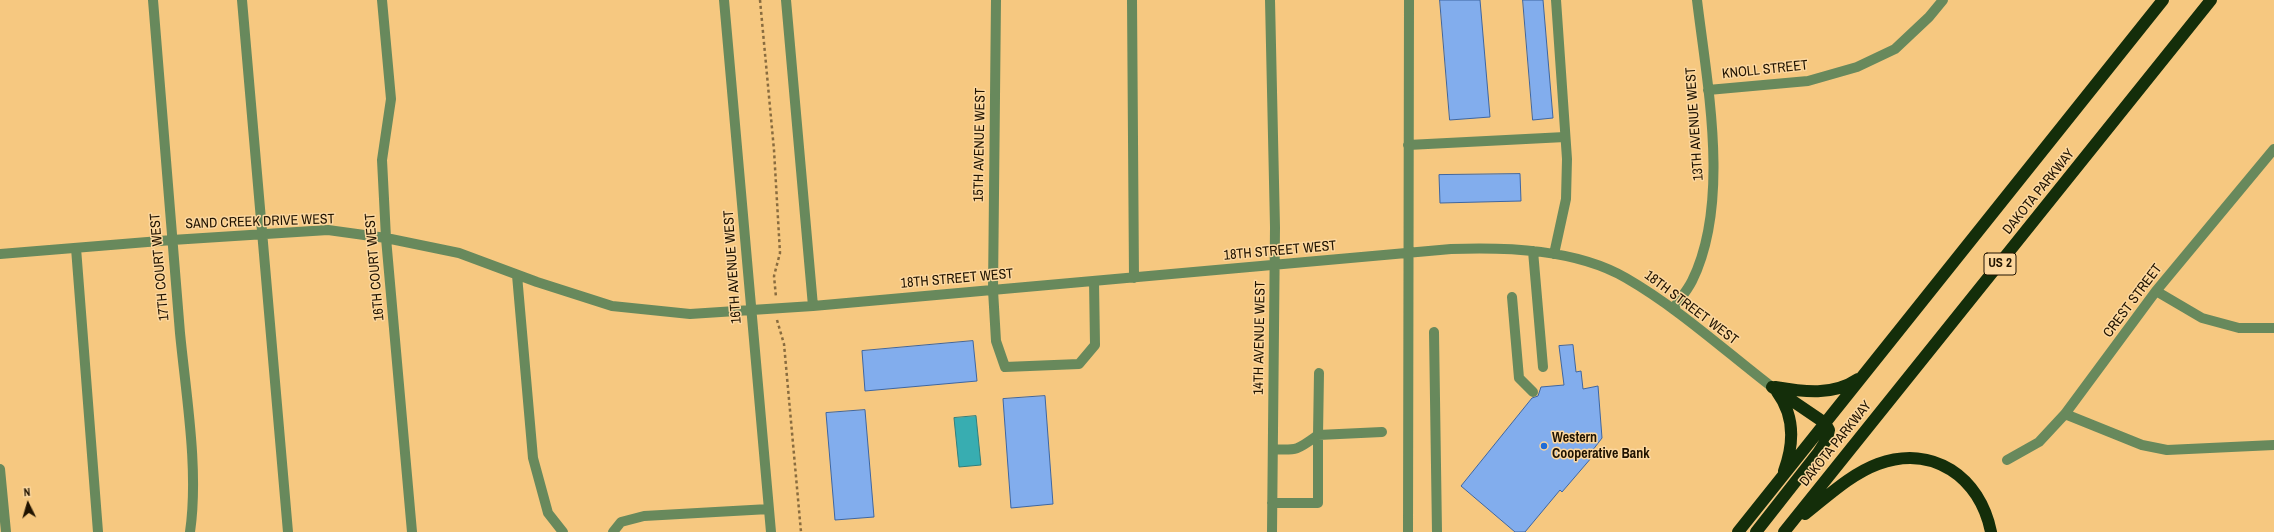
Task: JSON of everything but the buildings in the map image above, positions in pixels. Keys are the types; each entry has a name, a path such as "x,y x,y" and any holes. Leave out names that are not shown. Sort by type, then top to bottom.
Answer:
{"highway":[{"name":"DAKOTA PARKWAY","path":"1739,531 2163,0"},
{"name":"DAKOTA PARKWAY","path":"1786,529 2211,0"},
{"path":"1772,387 1802,391 1838,389 1849,385 1866,373"},
{"path":"1756,532 1827,439 1829,430 1826,423 1772,387"},
{"path":"1772,387 1784,404 1791,423 1791,446 1781,480"},
{"path":"1786,529 1860,473 1878,464 1911,458 1929,460 1948,467 1961,476 1983,504 1991,532"}],"street":[{"name":"17TH COURT WEST","path":"153,0 172,240 190,438 194,507 190,532"},
{"path":"242,0 264,233 288,532"},
{"name":"16TH COURT WEST","path":"382,0 391,100 382,160 386,238 412,532"},
{"name":"16TH AVENUE WEST","path":"724,0 750,311 771,532"},
{"path":"786,0 813,306"},
{"name":"15TH AVENUE WEST","path":"996,0 993,290 996,341 1005,367 1079,364 1095,345 1094,281"},
{"path":"1132,0 1134,278"},
{"name":"14TH AVENUE WEST","path":"1270,0 1275,266 1272,532"},
{"path":"1408,0 1408,532"},
{"path":"1554,254 1566,199 1565,137 1556,0"},
{"name":"13TH AVENUE WEST","path":"1673,309 1691,283 1696,271 1711,209 1713,163 1708,90 1697,0"},
{"name":"KNOLL STREET","path":"1708,90 1808,81 1857,67 1895,48 1929,17 1943,0"},
{"path":"1408,145 1565,137"},
{"name":"CREST STREET","path":"2007,460 2039,442 2065,414 2156,291 2274,149"},
{"name":"SAND CREEK DRIVE WEST","path":"0,254 264,233 328,230 386,238 459,253 517,275 612,306 690,314 750,311"},
{"path":"76,248 98,532"},
{"name":"18TH STREET WEST","path":"750,311 1275,266 1407,253 1481,248 1533,251 1554,254 1600,266 1625,277 1673,309 1772,387"},
{"path":"1533,251 1544,366"},
{"path":"517,275 533,458 548,514 563,532"},
{"path":"2156,291 2202,318 2239,328 2274,328"},
{"path":"1512,297 1519,378 1533,392"},
{"path":"1434,332 1437,532"},
{"path":"1272,503 1318,503 1319,373"},
{"path":"2065,414 2142,445 2167,450 2274,445"},
{"path":"1272,449 1292,450 1302,446 1318,435 1382,432"},
{"path":"0,469 6,532"},
{"path":"613,532 621,522 644,516 769,509"}],"path":[{"path":"760,0 774,150 780,253 774,276 776,309 784,344 801,532"}],"water":[{"path":"976,416 981,465 959,467 954,418"}],"place":[{"name":"Western Cooperative Bank","path":"1544,446"}]}
